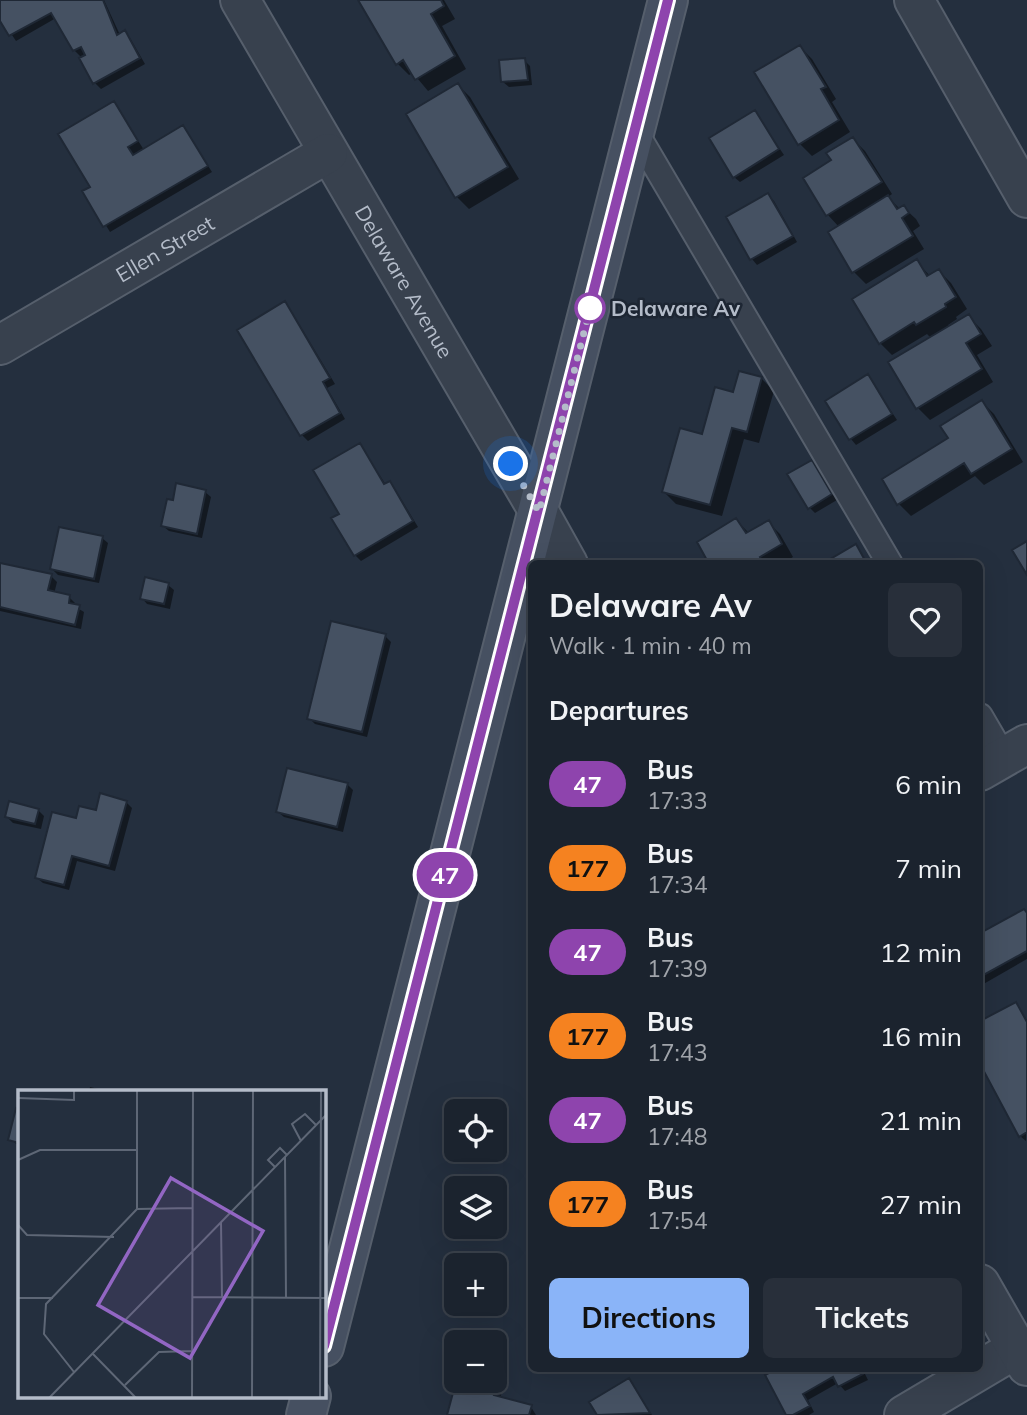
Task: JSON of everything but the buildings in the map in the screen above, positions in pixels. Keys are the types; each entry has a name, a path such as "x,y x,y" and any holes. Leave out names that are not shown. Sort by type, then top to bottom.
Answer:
{"main road":[{"path":"326,1338 668,0"},
{"path":"306,1415 310,1398"}],"street":[{"name":"Delaware Avenue","path":"240,0 566,560"},
{"path":"914,0 1027,198"},
{"name":"Ellen Street","path":"0,345 328,153"},
{"path":"904,1415 1022,1357 983,1289"}],"lane":[{"path":"635,131 888,560"},
{"path":"983,721 1004,758"}],"bus line":[{"name":"47","path":"326,1338 668,0"}],"place":[{"name":"Delaware Av","path":"590,308"}],"route":[{"path":"511,464 539,512 590,308"}]}
